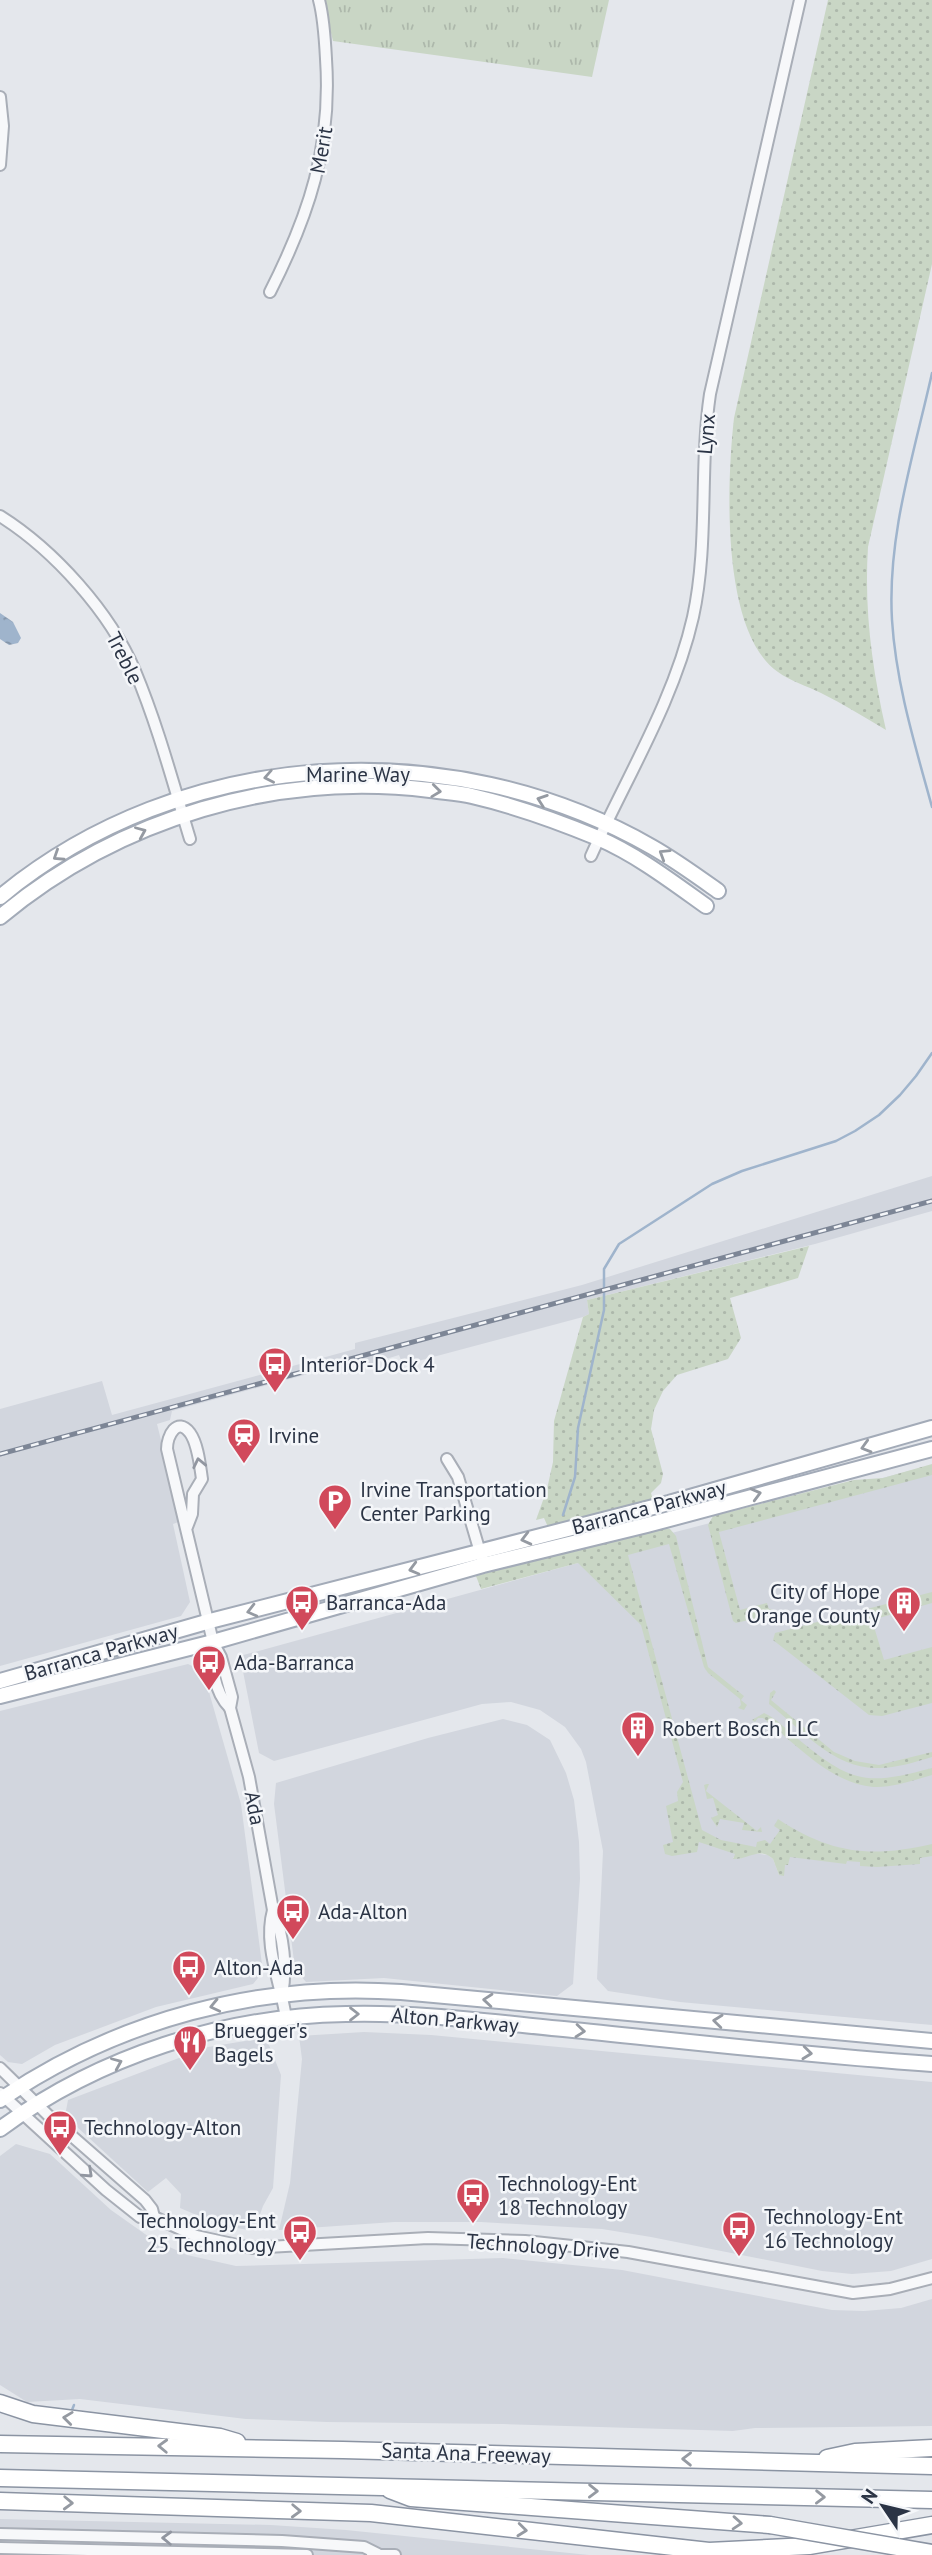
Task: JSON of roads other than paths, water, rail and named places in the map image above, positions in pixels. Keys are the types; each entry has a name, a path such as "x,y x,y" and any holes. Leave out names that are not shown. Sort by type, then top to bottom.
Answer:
{"highway":[{"path":"0,2403 33,2414 220,2437 256,2449"},
{"name":"Santa Ana Freeway","path":"0,2444 932,2466"},
{"path":"806,2463 855,2452 932,2448"},
{"name":"Santa Ana Freeway","path":"0,2478 932,2500"},
{"path":"378,2486 411,2498 771,2525 932,2553"},
{"path":"0,2501 371,2513 709,2551 809,2546 932,2525"}],"main road":[{"name":"Marine Way","path":"0,897 83,840 178,799 223,786 282,775 359,770 439,775 539,798 606,824 653,847 718,891"},
{"name":"Marine Way","path":"0,917 35,890 92,854 183,815 262,794 356,785 402,787 470,796 524,810 599,839 643,862 706,905"},
{"name":"Barranca Parkway","path":"6,1687 214,1642 482,1558 932,1428"},
{"name":"Barranca Parkway","path":"6,1687 210,1621 356,1585 647,1525 932,1449"},
{"name":"Alton Parkway","path":"1,2096 73,2056 141,2027 210,2007 282,1995 345,1991 387,1991 932,2042"},
{"name":"Alton Parkway","path":"0,2129 37,2104 87,2077 151,2050 215,2031 286,2018 396,2014 932,2064"}],"street":[{"name":"Merit","path":"270,292 308,207 319,170 328,93 319,0"},
{"name":"Lynx","path":"591,856 668,693 693,618 702,544 704,432 710,394 800,0"},
{"path":"0,97 3,126 0,165"},
{"name":"Treble","path":"0,516 37,542 65,569 115,635 134,669 156,728 190,839"},
{"name":"Ada","path":"187,1527 192,1514 193,1494 202,1479 191,1435 184,1428 178,1427 167,1436 167,1449 210,1621 214,1642 211,1660 222,1700 230,1708 249,1777 273,1910 278,1923 285,1976 282,1995 286,2018"},
{"path":"447,1459 458,1478 482,1558"},
{"name":"Technology Drive","path":"0,2068 145,2200 154,2217"},
{"name":"Technology Drive","path":"1,2096 117,2200 140,2217 154,2217 196,2236 251,2248 428,2238 525,2241 628,2252 853,2293 890,2289 932,2278"},
{"path":"0,2534 282,2541 364,2547 375,2554 395,2555"},
{"path":"0,2548 307,2555"}],"water":[{"path":"0,613 13,622 21,638 18,643 9,645 0,639"}],"waterway":[{"path":"932,373 903,495 892,589 892,620 898,668 907,714 932,807"},
{"path":"563,1515 575,1477 578,1428 604,1310 604,1269 619,1244 712,1184 742,1171 836,1141 855,1131 879,1115 900,1095 932,1053"},
{"path":"72,2410 74,2405"}],"railway":[{"path":"0,1454 932,1201"}],"place":[{"name":"Interior-Dock 4","path":"275,1394"},
{"name":"Irvine","path":"244,1465"},
{"name":"Irvine Transportation Center Parking","path":"335,1531"},
{"name":"Barranca-Ada","path":"302,1632"},
{"name":"City of Hope Orange County","path":"904,1633"},
{"name":"Ada-Barranca","path":"209,1692"},
{"name":"Robert Bosch LLC","path":"638,1758"},
{"name":"Ada-Alton","path":"293,1941"},
{"name":"Alton-Ada","path":"189,1997"},
{"name":"Bruegger's Bagels","path":"190,2072"},
{"name":"Technology-Alton","path":"60,2157"},
{"name":"Technology-Ent 18 Technology","path":"473,2225"},
{"name":"Technology-Ent 16 Technology","path":"739,2258"},
{"name":"Technology-Ent 25 Technology","path":"300,2262"}]}
